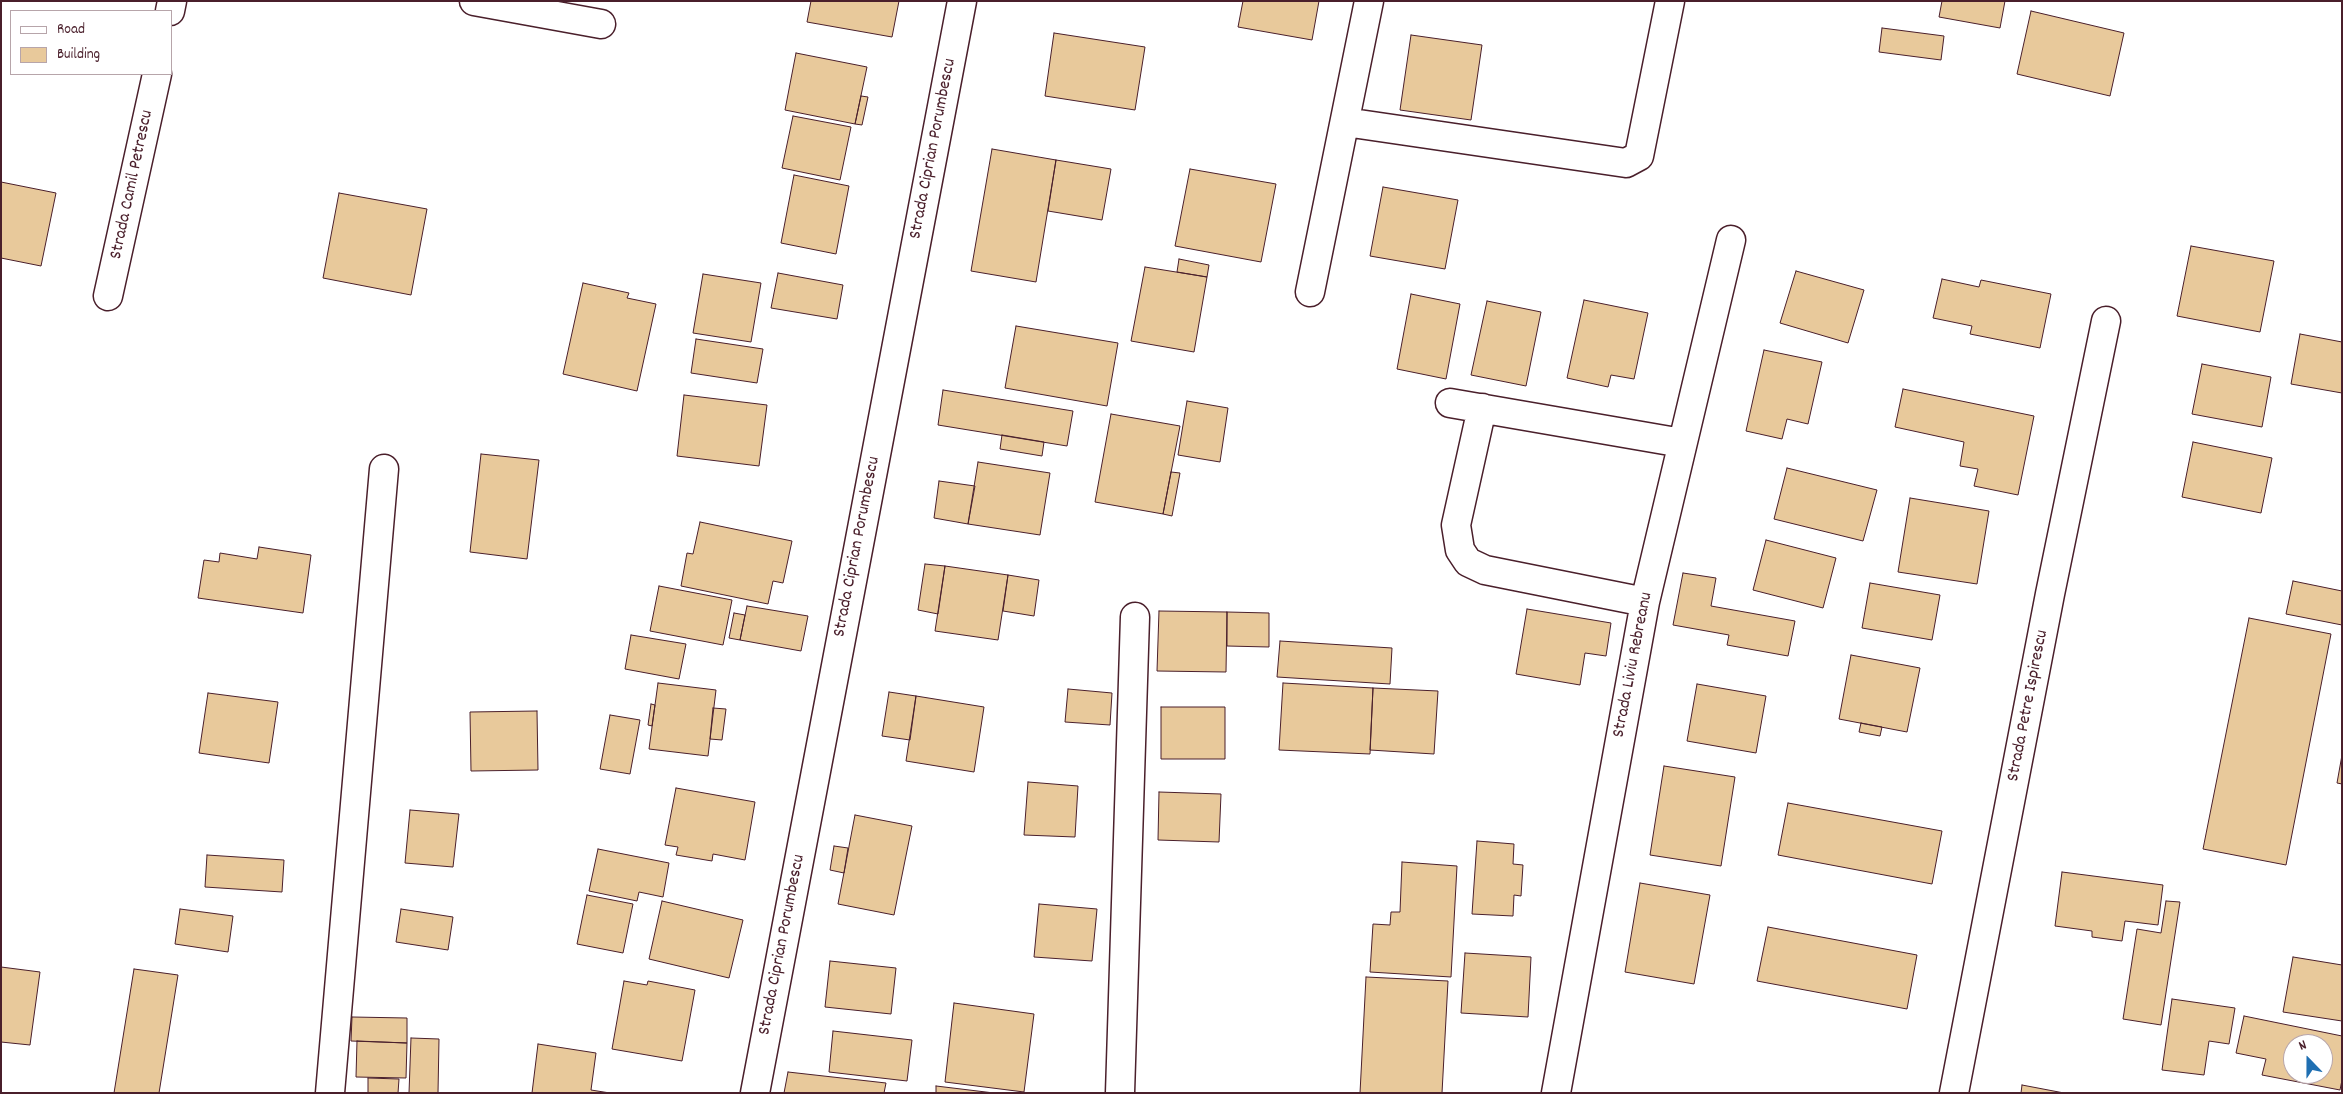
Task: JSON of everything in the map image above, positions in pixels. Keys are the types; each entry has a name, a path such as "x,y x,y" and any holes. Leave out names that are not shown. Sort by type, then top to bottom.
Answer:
{"street":[{"path":"474,1 601,24"},
{"name":"Strada Ciprian Porumbescu","path":"755,1093 962,1"},
{"path":"1310,292 1369,1"},
{"path":"1345,122 1626,163 1639,156 1670,1"},
{"name":"Strada Camil Petrescu","path":"108,296 157,75"},
{"name":"Strada Liviu Rebreanu","path":"1556,1093 1646,602 1682,442 1708,342 1731,240"},
{"name":"Strada Petre Ispirescu","path":"1954,1093 2050,594 2106,321"},
{"path":"1450,403 1682,442"},
{"path":"1482,408 1456,525 1460,550 1468,562 1485,570 1646,602"},
{"path":"330,1093 384,469"},
{"path":"1120,1093 1135,617"}],"building":[{"path":"811,1 899,1 892,37 807,22"},
{"path":"1243,1 1319,1 1312,40 1238,27"},
{"path":"1942,1 2005,1 2000,28 1939,17"},
{"path":"2031,11 2124,33 2110,96 2017,74"},
{"path":"1882,28 1944,36 1941,60 1879,52"},
{"path":"1054,33 1145,47 1135,110 1045,96"},
{"path":"1411,35 1482,45 1471,120 1400,110"},
{"path":"796,53 867,67 855,124 785,110"},
{"path":"861,96 868,97 862,125 855,124"},
{"path":"793,116 851,127 840,180 782,168"},
{"path":"992,149 1056,160 1036,282 971,271"},
{"path":"1056,160 1111,169 1102,220 1048,211"},
{"path":"1190,169 1276,184 1261,262 1175,246"},
{"path":"794,175 849,186 836,254 781,243"},
{"path":"1,182 56,193 41,266 1,258"},
{"path":"1383,187 1458,200 1445,269 1370,256"},
{"path":"339,193 427,209 411,295 323,278"},
{"path":"2191,246 2274,261 2260,332 2177,316"},
{"path":"1179,259 1209,265 1207,277 1177,272"},
{"path":"1145,267 1207,277 1194,352 1131,341"},
{"path":"1796,271 1864,290 1848,343 1780,323"},
{"path":"778,273 843,285 837,319 771,308"},
{"path":"703,274 761,283 751,342 693,333"},
{"path":"1942,279 1979,287 1981,280 2051,294 2040,348 1970,334 1972,326 1933,318"},
{"path":"583,283 629,293 627,298 656,304 637,391 563,374"},
{"path":"1411,294 1460,304 1446,379 1397,369"},
{"path":"1584,300 1648,313 1634,379 1611,375 1608,387 1567,378"},
{"path":"1487,301 1541,312 1526,386 1471,375"},
{"path":"1016,326 1118,343 1107,406 1005,388"},
{"path":"2300,334 2342,342 2342,393 2291,384"},
{"path":"696,339 763,349 757,383 691,373"},
{"path":"1764,350 1822,362 1808,424 1787,419 1782,439 1746,431"},
{"path":"2202,364 2271,377 2262,427 2192,414"},
{"path":"1903,389 2034,416 2018,495 1974,486 1978,469 1960,466 1964,442 1895,427"},
{"path":"943,390 1073,411 1067,446 938,425"},
{"path":"684,395 767,405 759,466 677,456"},
{"path":"1187,401 1228,408 1220,462 1178,455"},
{"path":"1111,414 1180,426 1163,514 1095,502"},
{"path":"1002,435 1044,442 1042,456 1000,449"},
{"path":"2193,442 2272,458 2261,513 2182,497"},
{"path":"481,454 539,460 527,559 470,552"},
{"path":"978,462 1050,473 1040,535 968,524"},
{"path":"1787,468 1877,490 1863,541 1774,519"},
{"path":"1171,472 1180,473 1172,516 1163,514"},
{"path":"939,481 975,486 968,524 934,518"},
{"path":"1910,498 1989,511 1977,584 1898,572"},
{"path":"700,522 792,541 783,583 773,581 768,604 681,586 687,553 693,554"},
{"path":"1766,540 1836,558 1823,608 1753,590"},
{"path":"259,547 311,555 303,613 198,598 204,560 219,562 220,553 257,559"},
{"path":"925,564 945,566 938,614 918,610"},
{"path":"945,566 1008,575 998,640 935,631"},
{"path":"1683,573 1716,578 1711,606 1795,621 1788,656 1727,645 1729,635 1673,625"},
{"path":"1008,575 1039,580 1034,616 1003,611"},
{"path":"2293,581 2342,591 2342,625 2286,614"},
{"path":"1870,583 1940,595 1932,640 1862,628"},
{"path":"659,586 732,600 723,645 650,631"},
{"path":"747,606 808,616 801,651 740,640"},
{"path":"1527,609 1611,623 1606,656 1585,653 1580,685 1516,674"},
{"path":"1159,611 1227,612 1226,672 1157,671"},
{"path":"1227,612 1269,613 1269,647 1227,646"},
{"path":"734,613 745,615 740,640 729,638"},
{"path":"2249,618 2331,634 2286,865 2203,849"},
{"path":"631,635 686,644 679,679 625,669"},
{"path":"1280,641 1392,648 1390,684 1277,677"},
{"path":"1851,655 1920,668 1907,732 1839,719"},
{"path":"658,683 716,690 708,756 649,749"},
{"path":"1283,683 1373,688 1370,754 1279,750"},
{"path":"1697,684 1766,696 1756,753 1687,741"},
{"path":"1373,688 1438,691 1434,754 1370,750"},
{"path":"1068,689 1112,693 1110,725 1065,722"},
{"path":"889,692 916,696 910,740 882,736"},
{"path":"208,693 278,702 269,763 199,753"},
{"path":"916,696 984,707 974,772 906,761"},
{"path":"651,704 655,705 652,726 648,725"},
{"path":"1161,707 1225,707 1225,759 1161,759"},
{"path":"713,708 726,709 722,740 710,739"},
{"path":"537,711 538,770 471,771 470,712"},
{"path":"610,715 640,720 630,774 600,769"},
{"path":"1861,723 1882,727 1880,736 1859,732"},
{"path":"2342,755 2342,784 2337,783"},
{"path":"1664,766 1735,777 1721,866 1650,855"},
{"path":"1028,782 1078,786 1075,837 1024,835"},
{"path":"676,788 755,802 745,860 713,854 712,861 676,855 678,847 665,845"},
{"path":"1159,792 1221,794 1219,842 1158,840"},
{"path":"1788,803 1942,831 1932,884 1778,855"},
{"path":"410,810 459,814 453,867 405,863"},
{"path":"855,815 912,826 894,915 838,904"},
{"path":"1477,841 1514,844 1513,864 1523,865 1521,896 1514,895 1513,916 1472,914"},
{"path":"834,846 848,848 844,873 830,870"},
{"path":"598,849 669,863 663,897 639,892 637,901 589,891"},
{"path":"207,855 284,860 282,892 205,887"},
{"path":"1402,862 1457,866 1451,977 1370,972 1373,924 1390,925 1391,912 1400,912"},
{"path":"2062,872 2163,885 2158,925 2125,921 2122,941 2092,937 2092,931 2055,926"},
{"path":"1640,883 1710,895 1694,984 1625,972"},
{"path":"587,895 633,904 623,953 577,944"},
{"path":"662,901 743,920 729,978 649,959"},
{"path":"2166,901 2180,902 2161,1025 2123,1019 2137,929 2161,933"},
{"path":"1039,904 1097,909 1092,961 1034,957"},
{"path":"180,909 233,916 228,952 175,944"},
{"path":"401,909 453,917 448,950 396,942"},
{"path":"1768,927 1917,955 1907,1009 1757,981"},
{"path":"1465,953 1531,957 1528,1017 1461,1013"},
{"path":"2293,957 2342,965 2342,1021 2283,1012"},
{"path":"830,961 896,968 891,1014 825,1007"},
{"path":"1,967 40,972 30,1045 1,1042"},
{"path":"134,969 178,975 159,1093 114,1093"},
{"path":"1366,977 1448,981 1442,1093 1360,1093"},
{"path":"624,981 647,985 648,981 695,990 682,1061 612,1049"},
{"path":"2172,999 2235,1008 2229,1044 2209,1041 2204,1075 2162,1070"},
{"path":"954,1003 1034,1014 1024,1092 945,1082"},
{"path":"2244,1016 2332,1034 2283,1034 2283,1079 2262,1075 2266,1059 2236,1053"},
{"path":"352,1017 407,1018 407,1043 351,1041"},
{"path":"833,1031 912,1040 907,1081 829,1072"},
{"path":"2333,1034 2342,1036 2342,1080 2340,1090 2309,1084 2333,1084"},
{"path":"411,1038 439,1039 438,1093 409,1093"},
{"path":"357,1041 407,1043 406,1078 356,1077"},
{"path":"538,1044 596,1053 591,1090 610,1093 532,1093"},
{"path":"788,1072 886,1083 884,1093 784,1093"},
{"path":"368,1078 399,1079 398,1093 368,1093"},
{"path":"2022,1085 2064,1093 2021,1093"},
{"path":"936,1086 994,1093 936,1093"}]}
